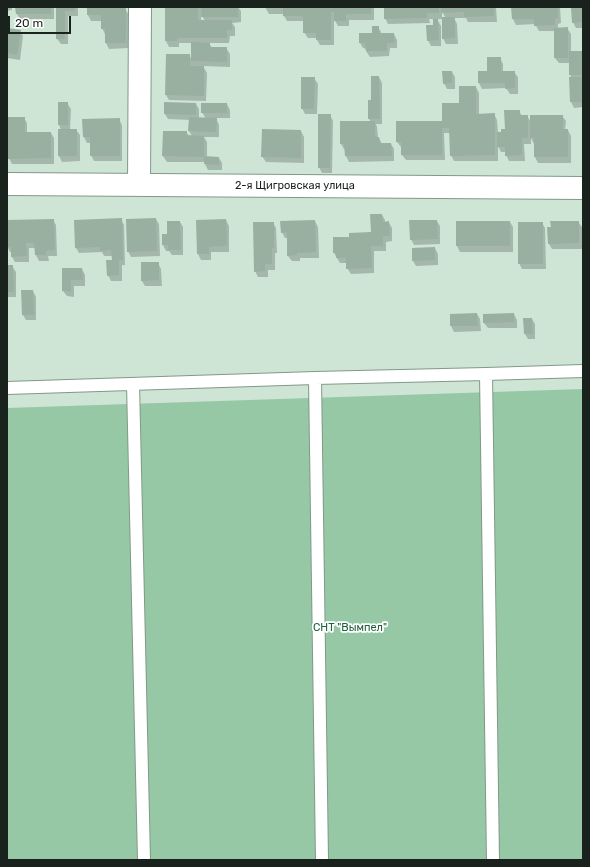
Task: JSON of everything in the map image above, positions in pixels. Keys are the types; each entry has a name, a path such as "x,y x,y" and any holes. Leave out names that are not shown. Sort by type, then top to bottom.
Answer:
{"street":[{"path":"139,185 140,7"},
{"name":"2-я Щигровская улица","path":"7,184 583,188"}],"lane":[{"path":"7,388 583,371"},
{"path":"486,374 493,860"},
{"path":"314,378 322,860"},
{"path":"133,384 144,860"}],"green space":[{"name":"СНТ \"Вымпел\"","path":"583,389 583,860 7,860 7,408"}],"building":[{"path":"15,7 51,7 51,14 16,14"},
{"path":"56,7 75,7 75,11 65,11 65,39 56,39"},
{"path":"87,7 126,8 126,43 105,43 105,29 101,29 101,15 87,15"},
{"path":"165,7 198,7 198,20 232,20 232,30 227,30 227,38 177,38 177,41 165,41"},
{"path":"202,7 238,7 238,17 201,17"},
{"path":"283,7 371,7 371,14 346,14 346,21 334,21 334,12 331,12 331,40 316,40 316,33 303,33 303,16 283,16"},
{"path":"384,7 439,7 439,13 427,13 427,18 384,19"},
{"path":"441,7 494,7 494,16 464,17 464,12 441,13"},
{"path":"511,7 558,7 558,18 555,18 555,25 534,26 534,19 512,19"},
{"path":"571,7 583,7 583,22 572,23"},
{"path":"442,17 455,17 455,38 442,39"},
{"path":"433,19 438,19 439,40 427,41 426,25 433,25"},
{"path":"372,26 379,26 379,33 394,33 394,43 387,43 387,51 366,51 365,43 359,43 359,33 372,33"},
{"path":"568,27 568,58 554,58 554,28"},
{"path":"7,28 21,30 17,55 7,53"},
{"path":"191,42 210,43 210,47 227,47 227,62 191,61"},
{"path":"569,51 582,51 582,75 569,75"},
{"path":"166,54 190,54 190,66 204,66 204,96 165,95"},
{"path":"487,57 501,57 501,71 515,71 515,88 505,89 505,83 478,83 478,71 487,71"},
{"path":"442,71 452,71 452,83 443,84"},
{"path":"371,76 379,76 380,119 368,119 368,100 371,100"},
{"path":"301,77 315,77 314,109 301,109"},
{"path":"569,77 583,77 583,102 570,102"},
{"path":"459,86 476,86 476,114 495,113 495,155 450,156 449,128 442,128 442,155 401,155 401,142 396,142 396,121 442,121 442,103 459,103"},
{"path":"58,102 68,102 68,125 58,125"},
{"path":"164,102 196,103 196,115 164,114"},
{"path":"201,103 227,103 227,113 201,113"},
{"path":"504,110 520,110 520,115 528,115 528,138 522,138 522,155 505,156 505,147 497,147 497,132 501,132 501,129 505,129"},
{"path":"318,114 331,114 330,168 318,168"},
{"path":"530,115 563,115 563,129 568,129 568,157 534,157 534,138 530,138"},
{"path":"8,117 25,117 25,132 51,132 51,158 8,159"},
{"path":"189,117 217,118 216,132 188,131"},
{"path":"120,118 120,156 90,156 90,137 83,137 82,119"},
{"path":"340,121 375,121 375,137 379,137 380,143 391,143 392,156 345,156 344,144 340,144"},
{"path":"58,129 77,129 77,156 58,156"},
{"path":"262,129 301,130 301,158 261,157"},
{"path":"163,131 187,131 187,135 204,136 204,157 162,156"},
{"path":"204,156 219,157 219,165 204,164"},
{"path":"370,214 382,214 383,222 389,221 390,236 383,236 383,246 371,246 372,268 346,269 346,258 336,258 336,253 333,253 333,237 349,237 349,233 371,232"},
{"path":"122,218 123,260 119,260 119,275 107,276 106,260 112,260 111,250 100,251 100,247 75,248 74,220"},
{"path":"156,218 157,251 127,252 126,219"},
{"path":"54,219 55,250 46,251 46,255 35,255 34,243 26,243 27,256 11,257 11,247 7,247 7,220"},
{"path":"226,219 227,246 209,247 209,254 197,254 196,220"},
{"path":"315,220 316,252 297,253 297,255 287,256 287,232 281,233 280,221"},
{"path":"409,220 437,220 438,239 410,240"},
{"path":"167,221 180,221 181,250 168,250 168,245 162,245 162,234 167,234"},
{"path":"456,221 510,221 510,246 456,246"},
{"path":"550,221 579,221 579,243 548,244 547,227 551,227"},
{"path":"253,222 274,222 274,248 272,248 272,264 265,264 265,271 254,272"},
{"path":"518,222 543,222 543,264 518,264"},
{"path":"435,247 435,260 412,261 412,248"},
{"path":"141,262 159,262 159,280 141,281"},
{"path":"7,265 13,265 14,292 7,292"},
{"path":"62,268 82,268 83,280 71,280 71,291 62,291"},
{"path":"21,290 33,290 34,315 22,315"},
{"path":"477,313 478,326 450,326 450,314"},
{"path":"514,313 514,322 483,323 483,314"},
{"path":"523,318 532,318 533,334 524,334"}]}
